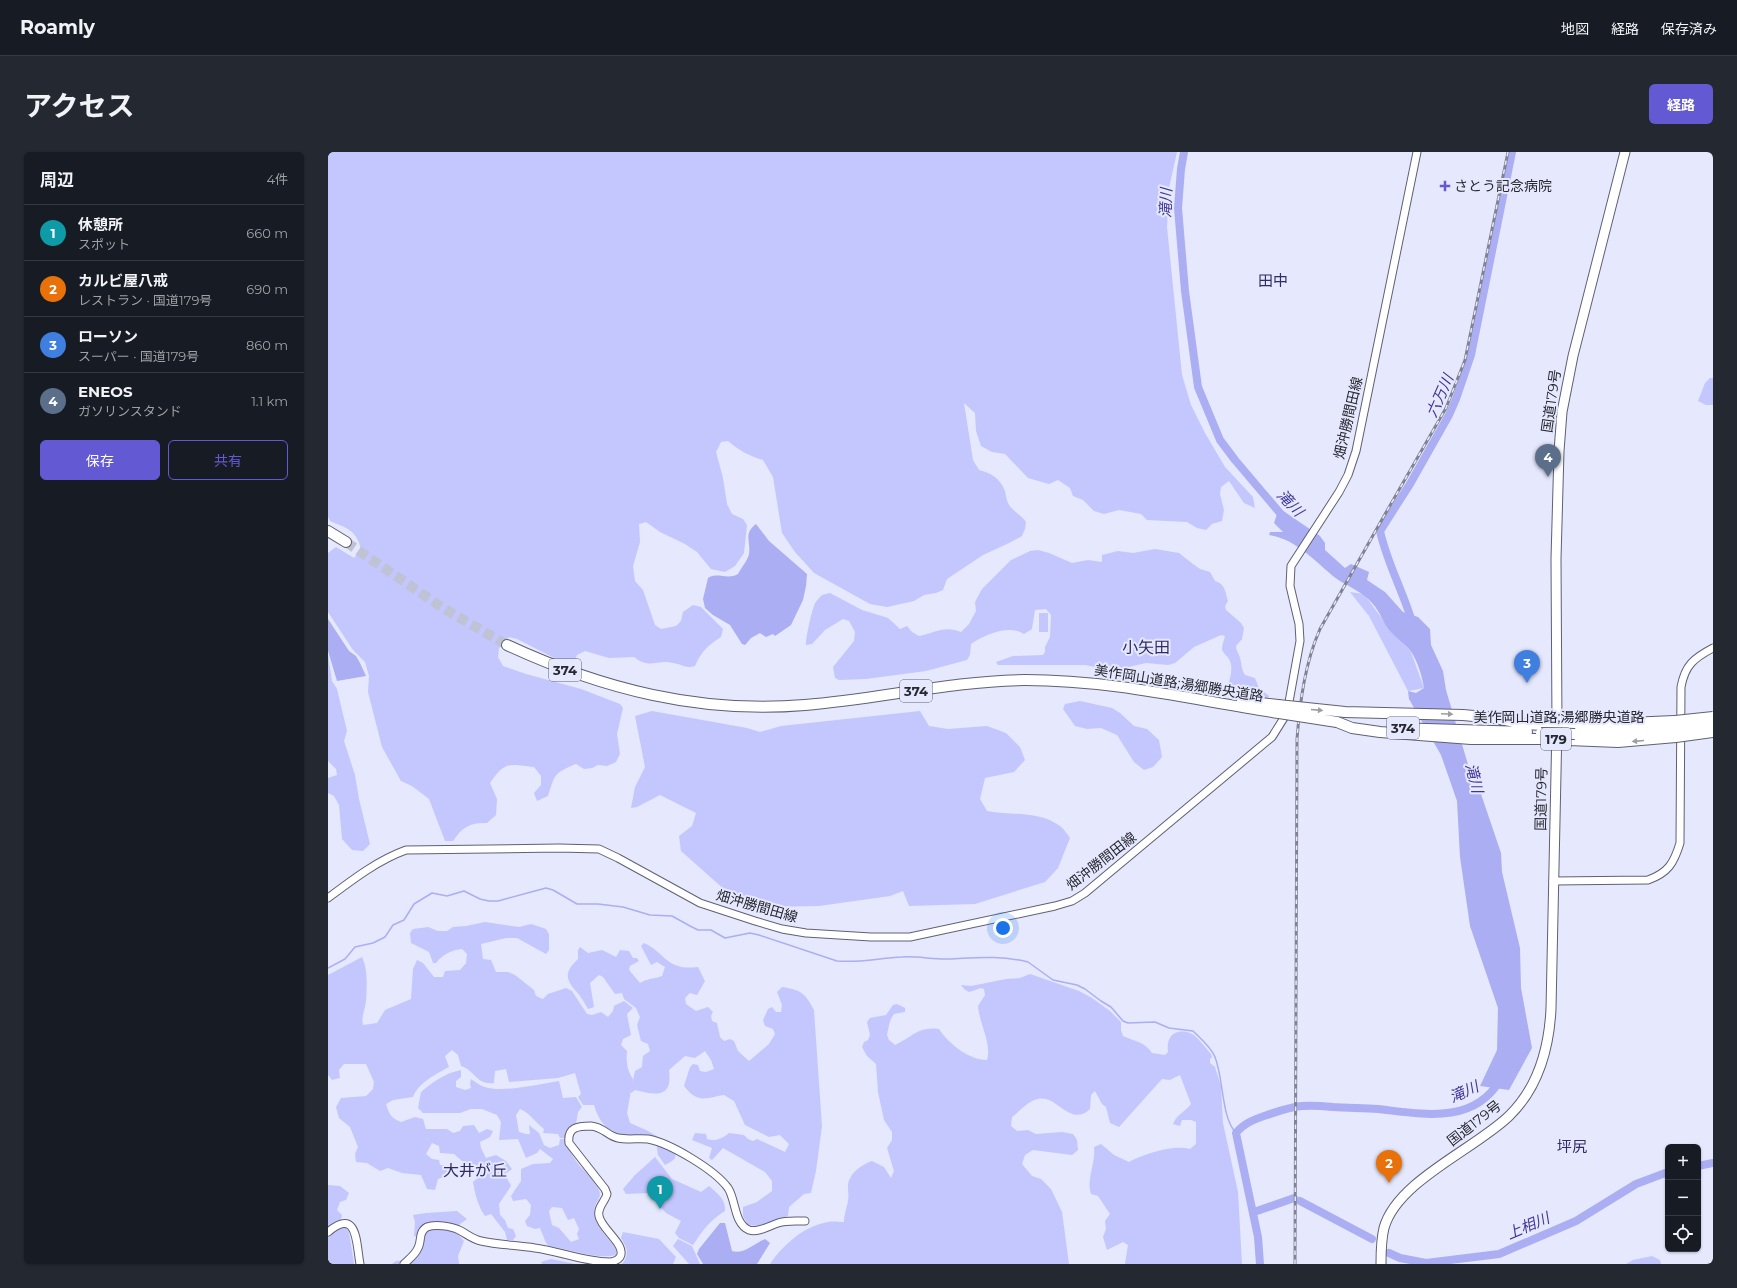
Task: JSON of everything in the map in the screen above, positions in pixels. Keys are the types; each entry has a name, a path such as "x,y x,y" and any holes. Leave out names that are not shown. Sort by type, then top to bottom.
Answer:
{"highway":[{"name":"国道179号","path":"1381,1264 1381,1248 1384,1227 1393,1211 1408,1191 1426,1175 1478,1141 1510,1115 1528,1092 1540,1067 1550,1030 1557,726 1558,480 1562,412 1574,349 1625,152"},
{"path":"328,531 346,542"},
{"name":"美作岡山道路;湯郷勝央道路","path":"507,645 573,674 624,689 686,701 725,705 804,705 962,684 1023,680 1088,682 1279,709 1337,722 1470,735 1626,733 1713,724"},
{"path":"1279,709 1463,715 1495,718 1526,724 1676,729 1713,732"},
{"path":"1470,735 1618,742 1676,729 1713,717"}],"main road":[{"name":"畑沖勝間田線","path":"328,898 370,869 406,850 559,848 589,848 603,851 700,903 762,923 806,933 871,937 910,937 1072,901 1085,893 1220,782 1272,737 1281,725 1287,713 1300,641 1290,576 1291,566 1339,492 1348,475 1356,451 1417,152"},
{"path":"1553,881 1648,880 1656,878 1668,870 1676,858 1680,837 1681,687 1683,677 1689,665 1696,658 1713,648"},
{"path":"404,1264 413,1256 419,1247 421,1232 424,1229 433,1226 458,1229 481,1241 536,1248 577,1257 611,1262 620,1258 621,1253 618,1243 602,1225 599,1218 600,1206 606,1198 605,1189 569,1143 572,1129 580,1126 601,1129 619,1138 650,1140 663,1144 690,1158 722,1181 732,1195 741,1224 751,1231 787,1221 805,1220"},
{"path":"328,1232 341,1222 345,1222 350,1225 354,1232 360,1264"}],"shaded area":[{"path":"328,152 1177,152 1169,188 1167,227 1182,375 1191,405 1205,433 1225,467 1253,497 1255,508 1244,503 1229,481 1221,487 1220,494 1224,510 1222,521 1212,524 1206,530 1197,528 1187,522 1147,520 1141,514 1119,510 1104,514 1094,511 1083,500 1073,496 1070,488 1058,480 1049,484 1028,478 1005,454 992,452 981,446 976,431 975,413 964,403 973,460 979,470 998,479 1003,486 1010,506 1026,522 1025,529 1022,536 983,555 947,579 943,590 924,595 914,601 887,607 870,604 814,573 795,552 782,533 773,477 763,460 745,453 728,441 721,442 716,452 723,478 727,504 732,514 743,519 747,525 744,553 735,566 725,572 711,569 697,552 685,544 660,532 646,522 639,524 640,542 633,566 635,581 643,590 655,625 661,629 676,626 681,621 683,612 693,605 701,607 723,629 721,637 705,649 695,666 689,667 667,662 649,664 634,657 609,658 585,651 577,655 574,663 562,662 517,639 509,637 499,648 498,657 503,666 581,689 620,704 623,708 617,734 620,754 616,762 607,766 598,765 592,768 584,769 576,764 559,772 552,783 548,796 537,801 534,793 541,785 541,776 534,767 513,765 504,767 490,783 497,799 496,815 487,823 476,823 467,826 453,841 445,841 429,799 412,786 401,781 382,747 368,692 369,676 365,662 353,650 328,612 328,553 336,547 354,558 361,549 359,542 350,530 330,521 328,517"},
{"path":"1710,378 1713,378 1713,405 1706,405 1698,401 1705,383"},
{"path":"1279,508 1320,536 1325,543 1325,550 1345,568 1351,564 1369,572 1367,580 1385,592 1403,612 1418,617 1430,629 1431,645 1443,671 1446,690 1469,768 1481,794 1501,853 1502,872 1520,948 1521,988 1532,1048 1509,1090 1480,1086 1497,1050 1498,1008 1470,926 1460,857 1457,801 1441,755 1409,699 1408,691 1416,693 1424,688 1418,665 1410,650 1390,631 1375,606 1368,599 1337,579 1297,546 1279,537 1269,535 1270,532 1283,532 1274,523"},
{"path":"756,524 769,541 807,574 806,586 803,600 791,625 775,636 773,634 766,637 760,633 751,638 745,645 742,644 730,625 713,615 705,608 703,599 708,578 711,576 734,576 738,574 749,554 748,538 750,531"},
{"path":"1155,549 1179,553 1200,569 1210,572 1215,581 1223,586 1228,601 1225,606 1226,610 1241,623 1244,628 1242,639 1236,646 1243,671 1245,675 1255,678 1259,688 1269,696 1267,699 1232,695 1227,688 1231,674 1231,666 1229,659 1222,649 1225,636 1221,635 1194,647 1175,663 1168,665 1146,663 1124,668 1106,669 1085,665 998,665 996,662 1013,656 1043,655 1050,637 1051,615 1046,609 1035,610 1032,629 1024,634 1018,631 1004,630 990,634 971,644 970,655 967,660 926,671 866,679 839,680 835,678 833,667 854,641 855,632 849,621 843,619 825,630 812,644 806,645 813,609 816,602 822,595 830,593 862,610 888,618 900,629 907,626 912,632 919,636 944,629 961,632 969,624 976,611 975,602 982,589 1011,560 1030,551 1038,550 1049,553 1072,563 1088,560 1102,562 1102,555 1118,551 1133,553"},
{"path":"1350,592 1364,594 1383,620 1411,652 1424,688 1408,691 1369,616"},
{"path":"1039,613 1048,613 1048,632 1039,632"},
{"path":"328,619 349,651 356,656 366,676 337,681 328,651"},
{"path":"328,654 332,681 337,689 347,731 344,741 355,775 370,844 363,851 352,850 342,839 339,805 334,796 328,793 328,778 337,775 336,769 328,761"},
{"path":"1080,701 1112,708 1134,726 1147,729 1159,740 1162,757 1153,767 1144,770 1134,762 1117,735 1101,728 1087,729 1075,726 1063,709 1065,704"},
{"path":"652,711 747,728 760,732 781,726 920,711 929,726 948,729 987,726 1006,733 1020,747 1025,760 1014,772 985,778 980,799 987,811 1025,814 1043,818 1060,826 1070,838 1058,868 1045,882 975,904 909,906 903,891 890,896 819,906 754,907 725,890 681,851 679,836 692,826 696,813 660,795 637,807 631,808 635,787 645,767 635,716"},
{"path":"485,922 519,927 531,924 546,929 549,934 549,950 546,954 517,938 506,938 481,944 483,959 491,960 496,972 508,972 515,975 534,990 536,996 543,999 548,994 566,988 572,991 587,1014 592,1015 601,1012 608,1017 613,1011 614,1006 624,1001 633,1008 627,1014 631,1035 623,1039 621,1045 627,1051 627,1066 633,1079 627,1113 630,1123 673,1145 675,1153 675,1158 665,1165 658,1155 656,1140 626,1136 610,1130 598,1116 594,1105 583,1105 578,1097 581,1094 575,1073 558,1078 509,1082 506,1069 495,1071 494,1083 488,1083 483,1082 466,1068 461,1066 458,1055 452,1050 445,1056 449,1067 423,1083 415,1092 413,1097 393,1100 386,1104 389,1113 395,1119 401,1122 415,1117 423,1119 426,1129 447,1129 453,1133 460,1131 463,1126 474,1125 479,1133 487,1129 493,1131 490,1137 480,1142 481,1148 486,1158 496,1155 506,1161 512,1169 505,1174 511,1186 499,1204 500,1215 505,1220 508,1228 513,1229 516,1236 513,1240 507,1240 505,1232 491,1214 485,1216 480,1208 473,1182 480,1176 476,1168 471,1169 454,1154 440,1153 439,1146 432,1143 426,1154 432,1159 439,1160 440,1165 449,1165 452,1171 449,1175 438,1179 435,1190 427,1189 421,1175 402,1173 388,1168 380,1171 367,1163 356,1162 355,1154 358,1147 350,1127 339,1118 336,1107 341,1098 366,1096 373,1089 374,1082 366,1064 344,1064 339,1070 340,1078 332,1080 328,1075 328,975 362,957 367,984 366,1001 362,1019 363,1025 377,1023 385,1010 411,999 413,969 417,960 423,963 434,977 443,977 445,971 460,970 466,963 467,954 462,949 448,953 436,963 433,963 429,952 411,943 410,933 413,929 428,927 438,931 447,931 453,927"},
{"path":"644,943 673,964 687,968 698,967 705,981 697,995 690,993 685,998 686,1004 696,1011 708,1007 713,1012 711,1016 712,1021 717,1023 720,1037 724,1041 730,1039 734,1041 738,1051 749,1061 769,1044 775,1034 773,1029 765,1026 763,1020 768,1009 772,1007 776,1012 781,1012 782,1005 777,992 782,987 794,989 802,993 814,1010 822,1126 816,1171 811,1193 804,1194 789,1207 788,1216 757,1226 747,1224 743,1216 743,1207 757,1202 772,1191 772,1181 765,1172 723,1148 712,1160 709,1158 712,1148 692,1140 695,1133 706,1134 707,1139 716,1140 729,1133 744,1135 753,1141 757,1139 785,1152 789,1144 780,1135 769,1137 745,1125 734,1101 724,1095 698,1098 689,1092 684,1086 690,1067 693,1064 698,1065 700,1071 706,1072 714,1069 711,1060 705,1051 695,1058 685,1056 669,1070 670,1079 668,1086 661,1093 656,1094 635,1090 630,1094 635,1071 642,1067 643,1056 650,1051 648,1044 641,1041 637,1025 640,1017 636,1008 624,999 622,993 615,994 603,977 599,975 590,983 594,1007 588,1009 571,985 568,974 571,967 578,959 578,950 580,947 588,953 602,950 616,957 620,950 629,951 633,958 637,958 639,961 630,966 629,970 640,983 662,976 665,967 657,962 651,965 641,946"},
{"path":"1030,974 1079,991 1092,998 1110,1011 1121,1022 1123,1036 1143,1044 1152,1053 1165,1055 1168,1052 1168,1042 1172,1035 1175,1033 1184,1032 1190,1033 1196,1037 1211,1054 1212,1057 1210,1059 1210,1063 1215,1067 1221,1086 1223,1123 1238,1192 1242,1264 1125,1264 1128,1245 1123,1242 1107,1250 1103,1237 1106,1229 1105,1221 1110,1214 1098,1196 1091,1194 1090,1188 1094,1147 1101,1144 1114,1155 1129,1162 1142,1156 1168,1149 1190,1149 1196,1144 1196,1122 1191,1120 1182,1120 1180,1126 1173,1124 1176,1118 1191,1104 1180,1075 1170,1080 1162,1079 1119,1127 1110,1123 1106,1107 1102,1104 1095,1091 1091,1095 1090,1109 1083,1114 1076,1115 1070,1113 1051,1101 1038,1099 1027,1104 1012,1117 1011,1126 1017,1131 1028,1130 1036,1134 1062,1132 1073,1134 1077,1140 1078,1150 1072,1155 1033,1150 1025,1155 1022,1164 1032,1176 1041,1179 1051,1189 1062,1212 1069,1264 770,1264 788,1243 811,1227 828,1222 844,1222 850,1178 864,1165 872,1161 884,1167 891,1178 894,1171 887,1148 892,1140 892,1132 884,1120 878,1092 876,1064 867,1056 862,1047 870,1035 867,1022 870,1018 886,1015 893,1005 897,1004 905,1008 905,1012 894,1014 892,1016 887,1035 889,1040 895,1045 926,1029 939,1029 948,1040 960,1050 973,1057 987,1060 987,1040 978,1006 985,995 984,989 981,988 969,992 961,985 971,986 1006,979 1020,978"},
{"path":"461,1070 461,1077 456,1081 456,1087 465,1090 471,1088 471,1079 480,1085 492,1089 511,1089 559,1081 563,1098 576,1097 582,1107 578,1112 576,1124 566,1138 560,1138 558,1134 543,1133 544,1129 530,1115 520,1109 516,1115 519,1132 530,1134 529,1125 539,1133 544,1145 550,1148 559,1145 560,1139 567,1139 572,1155 594,1181 600,1191 600,1195 594,1208 596,1222 617,1247 616,1255 592,1255 549,1246 546,1243 540,1228 535,1229 527,1226 525,1221 530,1215 531,1205 526,1199 513,1201 511,1196 521,1181 521,1169 533,1164 550,1163 553,1159 540,1149 537,1153 526,1158 518,1139 499,1140 501,1122 497,1115 482,1109 471,1109 460,1113 423,1113 418,1108 421,1092 440,1078","holes":["552,1207 562,1208 568,1220 574,1218 579,1229 577,1234 579,1239 571,1242 559,1228 552,1225 549,1211"]},
{"path":"655,1157 672,1179 701,1192 709,1186 724,1203 725,1211 707,1226 693,1245 679,1238 675,1233 681,1221 666,1213 648,1193 626,1194 623,1189 635,1175"},
{"path":"328,1185 340,1186 349,1193 346,1200 340,1202 337,1210 342,1215 340,1225 345,1226 349,1232 354,1264 328,1264"},
{"path":"457,1211 467,1219 460,1224 457,1233 464,1241 458,1256 459,1264 392,1264 396,1261 413,1260 422,1249 423,1238 414,1236 415,1222 413,1215"},
{"path":"720,1223 725,1223 732,1251 736,1252 745,1250 765,1239 770,1243 757,1264 703,1264 697,1254 699,1249"},
{"path":"623,1232 659,1239 676,1257 673,1264 622,1264 627,1254 621,1238"},
{"path":"678,1239 692,1246 700,1264 689,1264 673,1246"},
{"path":"1652,1256 1660,1260 1661,1264 1626,1264 1633,1260"},
{"path":"551,1259 575,1264 542,1264 541,1262"}],"waterway":[{"name":"滝川","path":"1184,152 1178,208 1185,291 1198,387 1220,440 1285,519"},
{"name":"六万川","path":"1411,625 1412,622 1380,531 1410,484 1449,415 1456,399 1471,355 1512,152"},
{"path":"328,968 345,959 355,947 373,943 385,937 393,925 404,920 414,904 432,893 447,896 464,891 480,899 498,901 546,888 553,890 577,904 598,904 623,907 650,915 672,916 698,930 711,930 725,938 750,933 837,961 861,961 907,957 945,959 1007,958 1028,962 1053,980 1077,985 1085,989 1111,1007 1123,1021 1128,1023 1155,1022 1169,1028 1193,1031 1208,1046 1215,1057 1220,1076 1225,1108 1231,1126 1236,1133"},
{"name":"滝川","path":"1260,1264 1258,1237 1236,1133 1246,1124 1276,1112 1293,1107 1306,1106 1378,1109 1429,1114 1446,1113 1462,1110 1476,1104 1489,1094 1500,1080"},
{"name":"上相川","path":"1701,1165 1713,1163"},
{"name":"上相川","path":"1389,1253 1400,1258 1426,1263 1499,1254 1576,1221 1636,1184 1665,1173"},
{"name":"上相川","path":"1254,1212 1294,1198"},
{"name":"上相川","path":"1300,1201 1372,1239"}],"tunnel":[{"path":"346,542 443,608 507,645"}],"railway":[{"path":"1295,1264 1297,739 1304,682 1310,655 1320,629 1446,408 1465,360 1508,152"}],"place":[{"name":"さとう記念病院","path":"1445,186"},
{"name":"ENEOS","path":"1548,477"},
{"name":"ローソン","path":"1527,683"},
{"name":"カルビ屋八戒","path":"1389,1183"},
{"name":"休憩所","path":"660,1209"}],"district":[{"name":"田中","path":"1273,281"},
{"name":"小矢田","path":"1146,647"},
{"name":"坪尻","path":"1572,1147"},
{"name":"大井が丘","path":"475,1170"}]}
